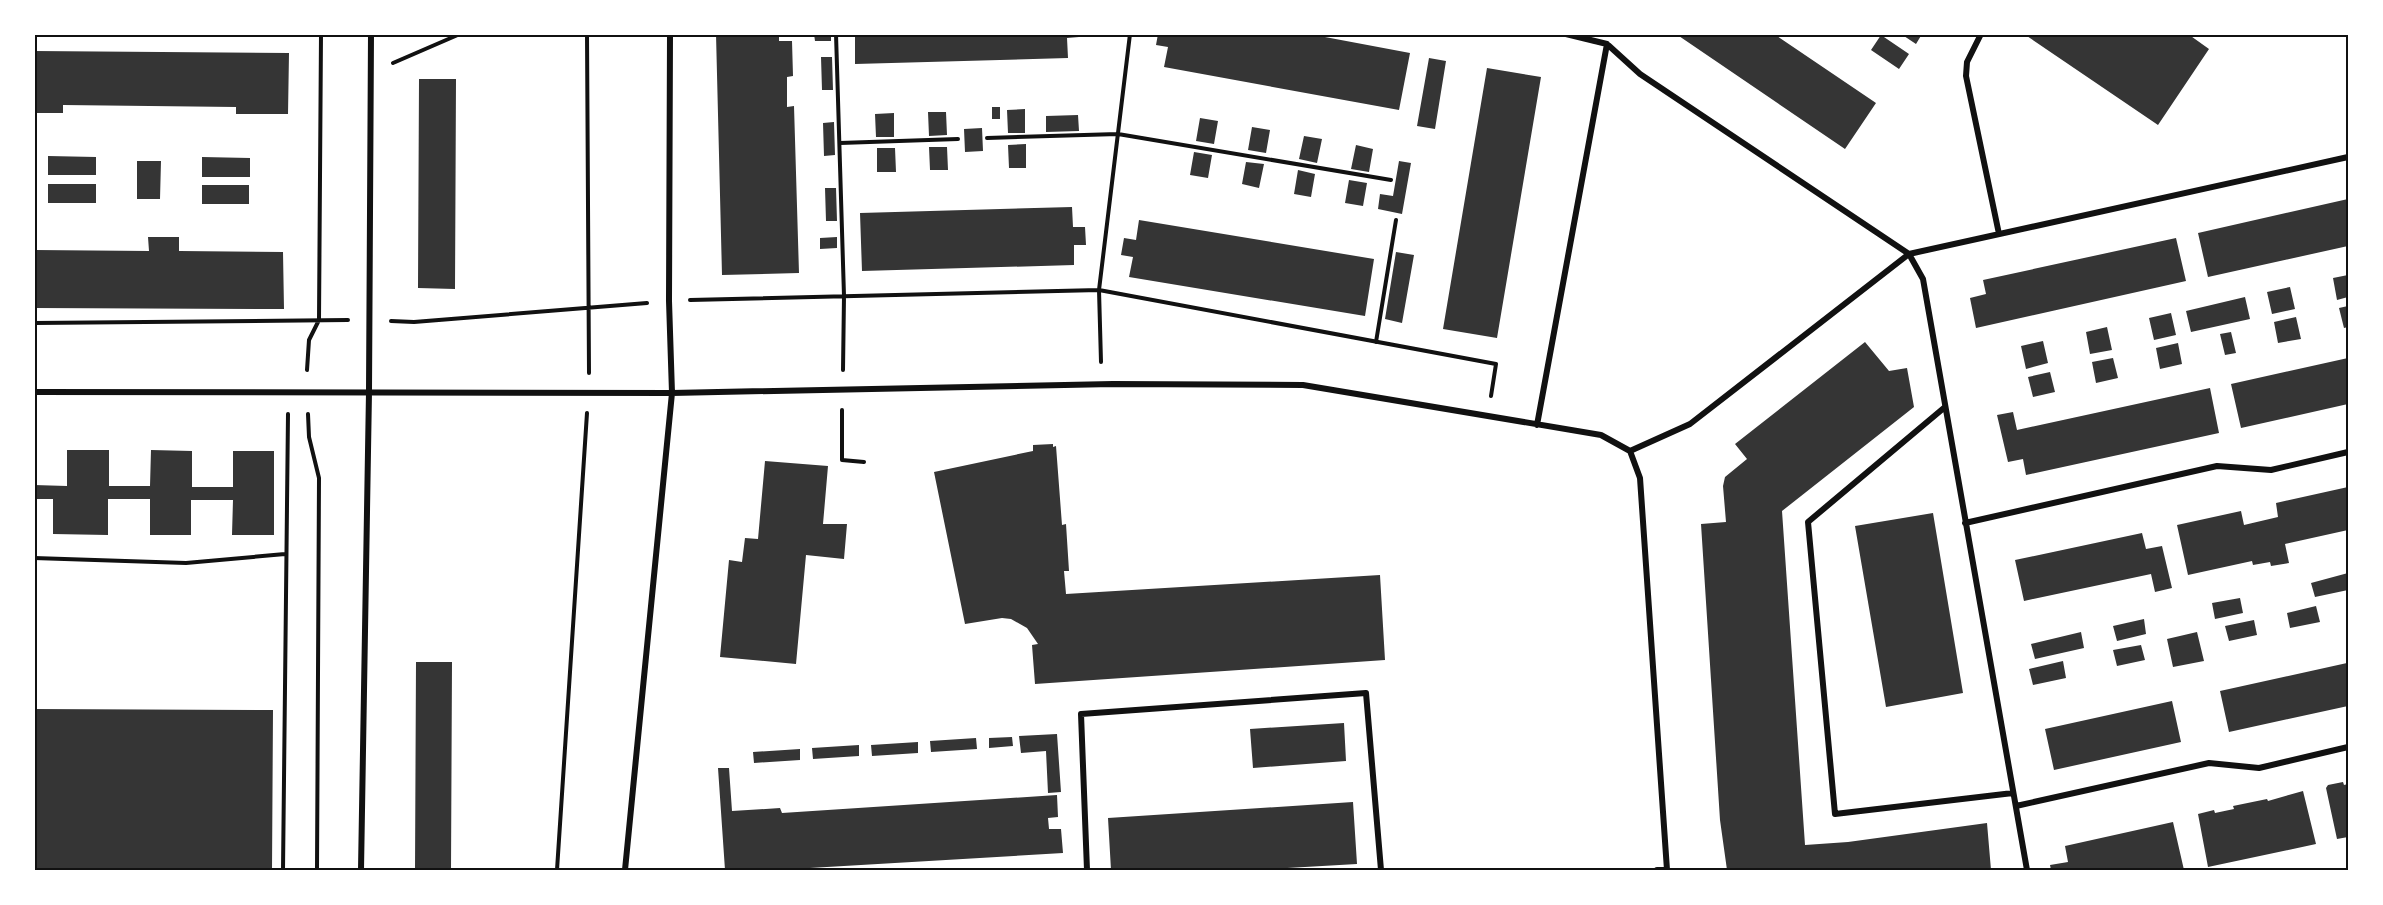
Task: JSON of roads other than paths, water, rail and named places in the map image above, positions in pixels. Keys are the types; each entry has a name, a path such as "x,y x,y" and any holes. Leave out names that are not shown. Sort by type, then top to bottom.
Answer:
{"street":[{"path":"361,870 369,392 371,34"},
{"path":"625,870 672,393 669,301 670,34"},
{"path":"1566,34 1607,44 1640,74 1909,254 1923,279 2027,870"},
{"path":"1980,34 1967,62 1966,76 1999,234"},
{"path":"1537,425 1607,44"},
{"path":"1630,451 1690,424 1909,254 2349,157"},
{"path":"34,392 672,393 1102,384 1303,385 1488,414 1537,425 1601,435 1630,451 1640,478 1667,870 1657,870"},
{"path":"1945,407 1808,522 1835,814 2013,793"},
{"path":"1965,523 2217,466 2271,470 2349,452"},
{"path":"1087,870 1081,714 1366,693 1381,870"},
{"path":"2016,806 2209,763 2259,768 2349,747"}]}
